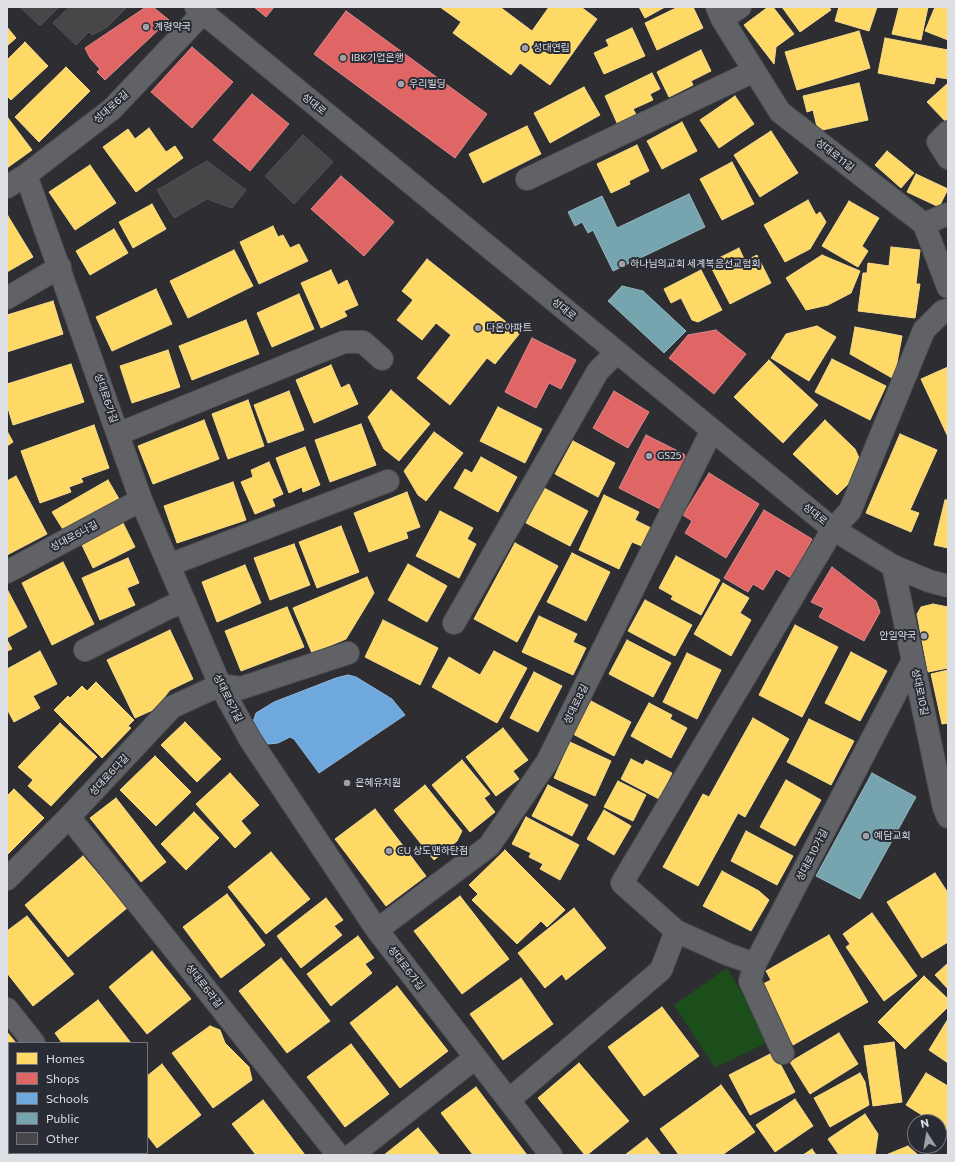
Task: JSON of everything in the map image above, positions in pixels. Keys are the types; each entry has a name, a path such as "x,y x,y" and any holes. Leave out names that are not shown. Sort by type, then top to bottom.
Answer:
{"street":[{"name":"성대로11길","path":"740,7 719,13 780,112 924,224"},
{"name":"성대로6길","path":"7,187 26,175 112,109 199,10"},
{"name":"성대로","path":"199,10 833,529 893,566 929,581 948,586"},
{"path":"527,178 754,71"},
{"path":"948,132 938,142 948,158"},
{"name":"성대로6가길","path":"26,175 141,500 220,685 251,741 377,930 551,1155"},
{"path":"948,214 924,224 948,286"},
{"path":"7,298 60,268"},
{"path":"754,964 727,954 676,931 622,883 833,529 850,511 924,330 943,311 948,310"},
{"path":"118,434 344,342 363,342 382,359"},
{"path":"454,623 598,371 617,352"},
{"name":"성대로8길","path":"377,930 489,846 547,762 712,430"},
{"path":"169,565 388,481"},
{"name":"성대로6나길","path":"7,572 141,500"},
{"name":"성대로10길","path":"893,566 944,808 948,817"},
{"path":"85,650 170,607 185,602"},
{"path":"220,685 241,688 348,653"},
{"name":"성대로10가길","path":"782,1053 750,981 754,964 913,660"},
{"name":"성대로6다길","path":"7,879 69,817 172,707 220,685"},
{"name":"성대로6라길","path":"69,817 338,1155"},
{"path":"509,1100 661,970 676,931"},
{"path":"7,1009 33,1042"},
{"path":"352,1155 475,1058"}],"green space":[{"path":"727,968 770,1041 715,1068 674,1005"}],"building: Homes":[{"name":"성대연립","path":"440,7 500,7 532,31 549,7 581,7 597,19 550,85 520,63 511,75 453,33 461,22"},
{"path":"639,7 665,7 645,18"},
{"path":"678,7 693,7 703,28 657,50 645,23"},
{"path":"768,7 773,7 794,34 776,47 774,64 744,25"},
{"path":"782,7 829,7 831,10 800,32"},
{"path":"839,7 877,7 869,31 835,21"},
{"path":"899,7 928,7 921,40 892,34"},
{"path":"935,7 948,8 948,40 925,31"},
{"path":"7,27 16,38 7,46"},
{"path":"632,28 645,56 604,74 594,53 609,46 606,40"},
{"path":"859,31 870,68 797,90 785,52"},
{"path":"885,38 948,50 948,79 936,77 934,84 878,73"},
{"path":"25,42 48,66 11,100 7,96 7,60"},
{"path":"701,50 711,71 691,81 693,85 669,97 657,72"},
{"path":"66,67 90,91 39,142 15,117"},
{"path":"652,73 660,89 650,94 653,100 633,109 637,116 618,125 605,96"},
{"path":"859,83 868,120 818,131 813,110 807,112 803,96"},
{"path":"948,83 948,121 946,122 927,102"},
{"path":"584,87 600,115 550,143 534,113"},
{"path":"735,96 754,124 719,148 700,120"},
{"path":"8,118 32,150 7,168 7,119"},
{"path":"682,122 697,151 662,169 647,141"},
{"path":"527,126 541,154 483,183 469,154"},
{"path":"149,128 166,152 175,146 183,158 136,192 103,147 128,129 135,139"},
{"path":"771,131 798,173 760,197 734,155"},
{"path":"637,145 649,171 629,181 630,184 611,193 597,164"},
{"path":"887,151 914,173 901,188 875,165"},
{"path":"732,162 754,204 722,220 700,179"},
{"path":"90,165 116,203 75,230 49,192"},
{"path":"916,174 948,189 939,207 907,192"},
{"path":"808,200 816,215 820,212 826,222 810,249 785,262 764,225"},
{"path":"849,201 879,218 862,246 868,251 858,267 822,246"},
{"path":"152,204 166,229 133,248 119,222"},
{"path":"8,216 33,257 7,272 7,217"},
{"path":"273,226 278,237 283,235 290,248 299,244 308,261 259,284 240,242"},
{"path":"114,229 128,253 90,275 76,251"},
{"path":"891,247 920,250 916,284 920,284 915,318 858,311 863,273 867,273 868,263 889,266"},
{"path":"739,248 745,261 757,255 771,283 730,304 709,263"},
{"path":"234,250 253,286 188,318 170,281"},
{"path":"822,255 860,271 851,293 828,305 806,310 786,278"},
{"name":"다온아파트","path":"427,259 520,333 495,364 487,358 450,405 417,378 451,335 436,323 422,340 397,320 413,300 402,291"},
{"path":"331,270 338,285 347,280 358,305 344,311 347,316 321,328 301,283"},
{"path":"701,270 722,310 698,322 692,320 681,298 671,303 664,289"},
{"path":"156,289 172,324 112,351 96,317"},
{"path":"299,294 314,329 272,347 257,313"},
{"path":"53,301 63,334 7,352 7,315"},
{"path":"246,320 259,354 192,380 179,346"},
{"path":"817,326 836,337 809,381 771,358 786,334"},
{"path":"855,327 902,336 894,379 850,354"},
{"path":"168,350 180,387 132,403 120,366"},
{"path":"832,359 886,386 870,420 815,392"},
{"path":"769,360 818,405 783,443 734,397"},
{"path":"71,364 84,402 13,425 7,405 7,384"},
{"path":"331,365 341,388 349,384 358,404 314,423 296,380"},
{"path":"948,367 948,437 921,379"},
{"path":"391,390 430,424 399,461 384,449 368,417"},
{"path":"289,391 304,430 268,443 254,405"},
{"path":"248,400 264,446 228,459 212,414"},
{"path":"498,407 542,429 525,463 480,441"},
{"path":"204,420 219,459 153,484 138,446"},
{"path":"825,420 855,449 859,458 852,480 837,495 793,454"},
{"path":"361,424 376,465 330,482 315,440"},
{"path":"94,425 109,468 81,478 83,482 69,487 71,492 40,503 21,451"},
{"path":"7,431 13,442 7,446"},
{"path":"434,432 463,453 426,501 418,495 404,471"},
{"path":"900,434 937,450 910,510 919,513 911,532 866,513"},
{"path":"573,441 615,463 598,497 555,474"},
{"path":"305,447 320,485 303,492 302,487 289,493 276,458"},
{"path":"481,457 517,477 498,512 454,488 465,469 472,473"},
{"path":"269,462 283,494 272,499 275,506 255,514 241,482 253,477 251,470"},
{"path":"16,476 47,534 7,555 7,481"},
{"path":"108,480 119,499 64,531 52,512"},
{"path":"233,482 246,520 177,543 164,506"},
{"path":"544,488 588,511 570,546 526,523"},
{"path":"407,492 420,527 406,532 408,538 369,552 354,513"},
{"path":"604,495 639,512 635,520 653,529 644,547 632,542 619,569 579,550"},
{"path":"945,500 948,500 948,548 934,545"},
{"path":"440,511 473,528 467,539 476,544 459,578 416,556"},
{"path":"123,523 135,547 93,568 81,543"},
{"path":"341,526 359,572 317,588 299,542"},
{"path":"515,543 558,566 517,642 474,619"},
{"path":"294,544 310,585 270,600 254,558"},
{"path":"572,553 610,572 586,621 547,602"},
{"path":"676,556 720,580 701,615 671,599 673,596 659,588"},
{"path":"128,558 139,583 127,588 135,605 100,620 82,578"},
{"path":"63,562 94,624 52,645 22,583"},
{"path":"408,564 447,586 427,622 388,600"},
{"path":"245,565 261,603 217,622 202,582"},
{"path":"367,577 374,593 346,639 312,653 293,608"},
{"path":"723,583 749,598 740,613 751,620 731,656 694,634"},
{"path":"7,589 27,627 7,638"},
{"path":"645,600 692,625 675,656 628,631"},
{"path":"933,604 948,607 948,668 928,672 917,614 921,607"},
{"path":"287,607 304,647 241,671 225,631"},
{"path":"539,616 577,634 573,642 586,648 573,675 522,652"},
{"path":"383,620 438,648 420,685 365,657"},
{"path":"795,625 838,647 802,717 759,695"},
{"path":"170,630 193,679 170,690 155,709 135,718 107,660"},
{"path":"7,640 12,649 7,651"},
{"path":"627,640 671,663 653,697 609,674"},
{"path":"40,651 57,684 33,696 40,708 14,722 7,709 7,669"},
{"path":"494,651 527,668 497,723 432,687 449,657 480,675"},
{"path":"851,652 887,671 860,721 825,703"},
{"path":"687,653 721,670 697,719 663,702"},
{"path":"948,670 948,723 942,724 931,674"},
{"path":"534,672 562,686 538,732 510,718"},
{"path":"96,682 134,720 128,726 131,728 102,758 54,710 68,696 70,698 82,686 87,691"},
{"path":"591,701 631,722 614,756 573,734"},
{"path":"649,703 672,715 670,719 687,728 671,758 631,736"},
{"path":"753,718 789,739 745,817 738,813 698,886 663,867 703,794 709,797"},
{"path":"809,719 854,741 831,785 787,762"},
{"path":"185,722 221,759 197,782 161,745"},
{"path":"60,723 97,757 51,806 28,786 33,780 18,767"},
{"path":"503,728 528,760 513,771 519,779 496,796 466,757"},
{"path":"570,742 611,761 595,796 554,778"},
{"path":"155,756 191,792 156,826 120,790"},
{"path":"631,759 643,765 646,760 672,773 659,799 621,779"},
{"path":"462,760 490,794 484,798 495,812 470,832 432,785"},
{"path":"230,773 259,805 241,821 251,833 235,848 196,804"},
{"path":"786,780 821,800 795,846 760,827"},
{"path":"618,781 646,795 633,821 604,807"},
{"path":"425,785 462,831 457,841 434,860 394,810"},
{"path":"548,785 588,805 572,836 532,816"},
{"path":"14,789 44,818 7,855 7,796"},
{"path":"116,798 166,862 141,882 90,818"},
{"path":"375,809 426,876 386,906 335,839"},
{"path":"604,810 631,826 614,855 587,839"},
{"path":"194,812 219,838 186,870 161,844"},
{"path":"526,817 579,845 560,880 540,869 543,864 529,857 531,853 512,844"},
{"path":"746,831 793,856 777,885 731,861"},
{"path":"505,850 565,910 547,927 541,921 517,944 472,900 478,894 469,885"},
{"path":"271,852 310,899 266,934 228,887"},
{"path":"83,856 127,908 68,957 25,905"},
{"path":"722,871 759,891 769,900 751,931 703,906"},
{"path":"935,873 948,893 948,942 922,958 887,902"},
{"path":"227,894 265,945 221,978 183,927"},
{"path":"460,896 509,959 462,994 414,931"},
{"path":"326,898 343,920 334,926 342,935 301,968 277,936"},
{"path":"574,908 606,948 566,980 562,974 545,988 518,953"},
{"path":"872,913 917,976 884,1001 846,947 850,944 843,934"},
{"path":"27,916 74,974 33,1006 7,973 7,931"},
{"path":"829,935 868,1002 793,1045 759,986 771,980 766,971"},
{"path":"358,936 374,958 365,964 372,973 331,1006 307,974"},
{"path":"152,951 191,999 147,1034 109,987"},
{"path":"281,958 330,1021 287,1053 239,991"},
{"path":"948,963 948,989 935,975"},
{"path":"924,976 948,999 948,1007 905,1049 878,1022"},
{"path":"521,978 553,1024 503,1060 470,1014"},
{"path":"397,986 448,1051 400,1088 350,1023"},
{"path":"98,1000 130,1042 61,1042 55,1033"},
{"path":"662,1007 699,1056 644,1096 608,1047"},
{"path":"948,1019 948,1063 929,1050"},
{"path":"210,1026 220,1030 225,1043 249,1067 252,1080 213,1108 172,1053"},
{"path":"7,1032 15,1042 8,1042 7,1081"},
{"path":"839,1033 858,1064 810,1094 790,1062"},
{"path":"894,1042 902,1102 873,1106 864,1046"},
{"path":"351,1044 389,1094 345,1127 307,1077"},
{"path":"774,1052 795,1092 750,1115 729,1075"},
{"path":"579,1063 629,1121 587,1155 585,1155 538,1098"},
{"path":"162,1064 201,1115 157,1148 148,1136 148,1075"},
{"path":"860,1073 865,1082 869,1105 830,1127 814,1098"},
{"path":"926,1073 948,1086 948,1131 947,1114 920,1114 906,1105"},
{"path":"721,1085 755,1132 722,1155 679,1155 660,1129"},
{"path":"476,1087 527,1155 473,1155 441,1113"},
{"path":"795,1099 813,1126 775,1152 756,1125"},
{"path":"263,1100 305,1155 256,1155 232,1124"},
{"path":"865,1114 878,1134 875,1155 839,1155 828,1139"},
{"path":"8,1118 8,1154 22,1154 20,1155 7,1155"},
{"path":"418,1128 440,1155 384,1155"},
{"path":"647,1138 661,1155 625,1155"},
{"path":"907,1146 907,1154 918,1155 886,1155"},
{"path":"812,1149 816,1155 803,1155"}],"building: Shops":[{"path":"146,7 153,7 169,20 105,80 97,72 100,69 90,58 85,48"},
{"path":"254,7 274,7 266,17"},
{"name":"우리빌딩","path":"346,11 487,114 455,158 314,54"},
{"path":"192,47 233,82 192,128 151,92"},
{"path":"252,94 289,124 250,171 213,140"},
{"path":"341,176 394,222 364,256 311,209"},
{"path":"716,330 746,354 714,394 669,358 688,335"},
{"path":"532,338 576,360 561,389 549,383 536,408 505,392"},
{"path":"614,391 649,412 628,448 593,428"},
{"path":"646,435 684,454 686,459 660,509 619,488"},
{"path":"709,473 759,504 726,558 685,533 692,521 683,515"},
{"path":"764,510 812,539 791,578 776,569 763,590 753,584 748,592 724,578"},
{"path":"832,567 876,601 880,612 864,641 819,617 824,608 811,602"}],"building: Schools":[{"path":"348,675 356,677 392,699 405,715 319,773 294,739 290,737 278,743 268,744 260,738 253,722 256,713 274,702 336,678"}],"building: Public":[{"path":"689,194 705,227 613,271 593,230 588,233 582,222 575,226 568,212 602,196 617,228"},
{"path":"622,286 643,291 686,331 664,353 608,301"},
{"name":"예담교회","path":"872,773 916,797 860,899 816,876"}],"building: Other":[{"path":"20,7 59,7 40,26"},
{"path":"69,7 127,7 106,28 92,35 89,32 76,45 53,23"},
{"path":"303,135 333,162 294,204 265,176"},
{"path":"207,161 246,190 232,208 207,199 174,218 157,190"}],"place":[{"name":"계령약국","path":"146,27"},
{"name":"성대연립","path":"525,48"},
{"name":"IBK기업은행","path":"343,58"},
{"name":"우리빌딩","path":"401,84"},
{"name":"하나님의교회 세계복음선교협회","path":"622,264"},
{"name":"다온아파트","path":"478,328"},
{"name":"GS25","path":"649,456"},
{"name":"안일약국","path":"924,636"},
{"name":"은혜유치원","path":"347,783"},
{"name":"예담교회","path":"866,836"},
{"name":"CU 상도맨하탄점","path":"389,851"}]}
